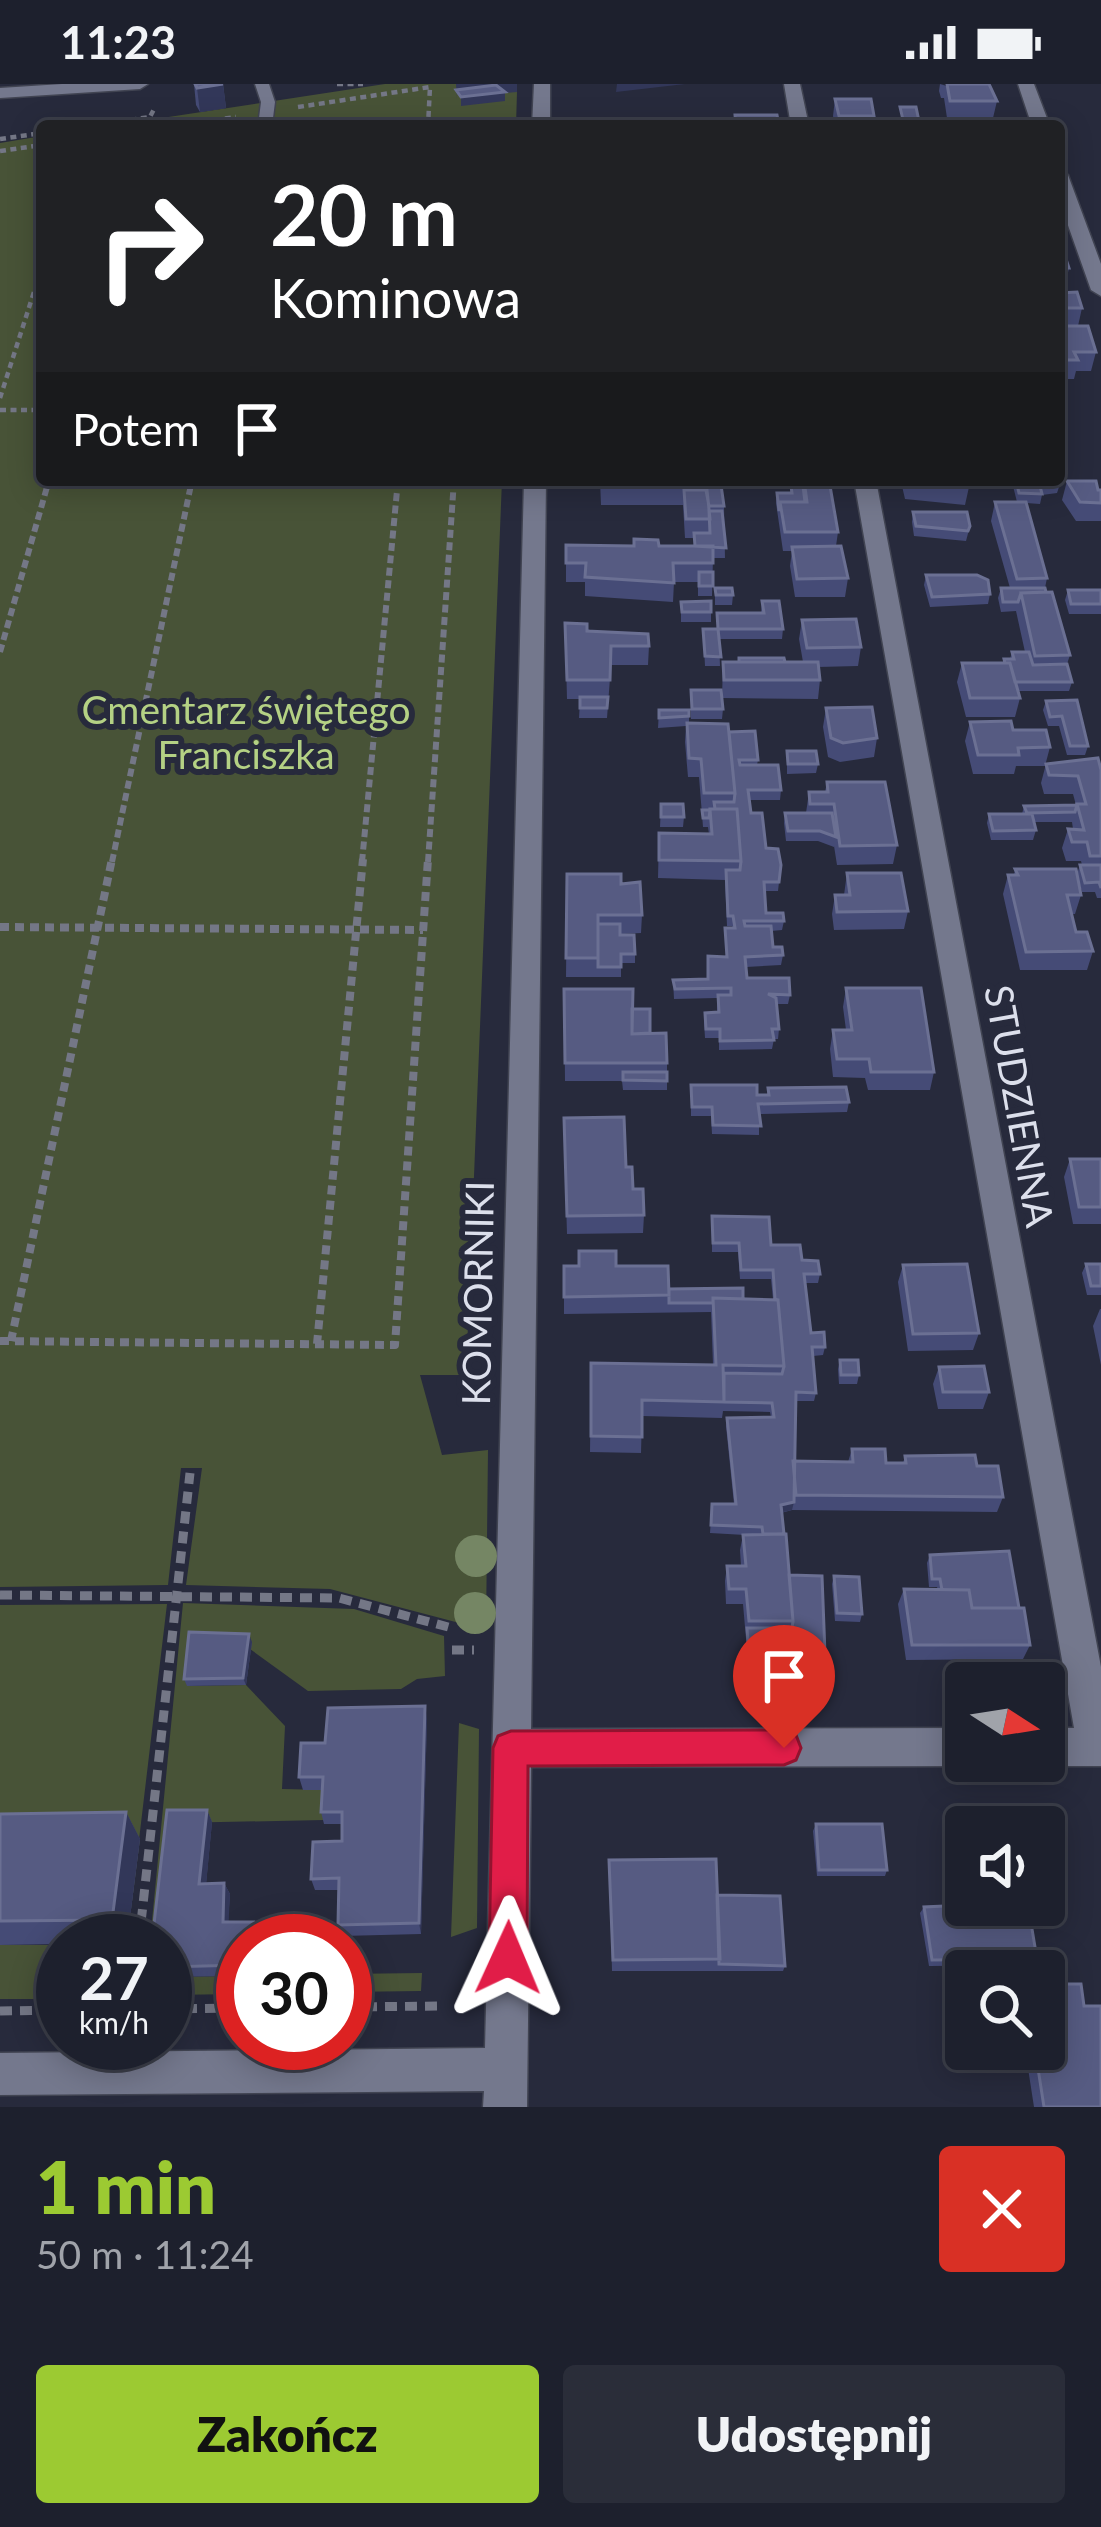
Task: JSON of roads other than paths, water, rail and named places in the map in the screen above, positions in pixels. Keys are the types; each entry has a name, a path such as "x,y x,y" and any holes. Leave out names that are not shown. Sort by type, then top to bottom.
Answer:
{"street":[{"path":"0,93 140,84"},
{"path":"542,84 542,120"},
{"path":"793,84 799,120"},
{"path":"1026,84 1039,120"},
{"path":"1065,191 1101,290"},
{"name":"KOMORNIKI","path":"506,2088 535,486"},
{"name":"STUDZIENNA","path":"866,486 1099,1747"},
{"path":"511,1748 945,1747"},
{"path":"1065,1747 1099,1747"},
{"path":"0,2074 506,2088"}],"lane":[{"path":"262,84 267,119"}],"park label":[{"name":"Cmentarz świętego Franciszka","path":"246,732"}]}
